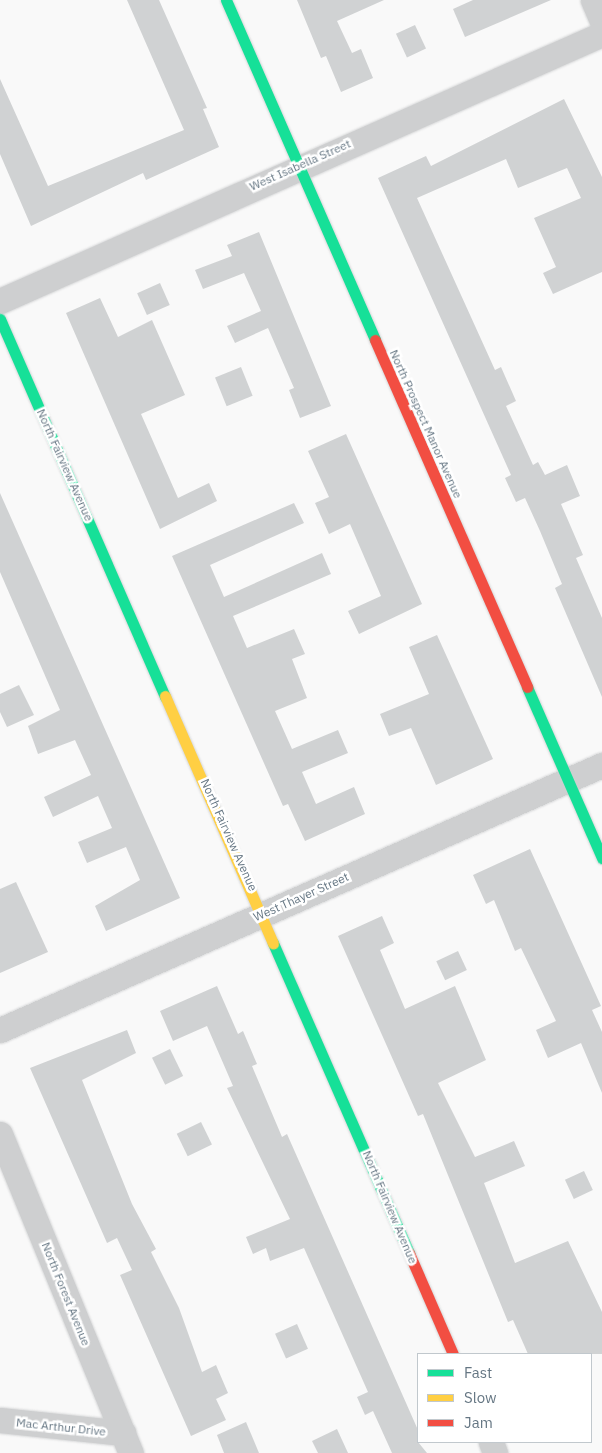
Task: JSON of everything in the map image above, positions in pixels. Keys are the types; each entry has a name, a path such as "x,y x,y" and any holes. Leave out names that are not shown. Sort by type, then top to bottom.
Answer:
{"street":[{"name":"North Prospect Manor Avenue","path":"226,0 602,858"},
{"path":"593,0 602,21"},
{"name":"West Isabella Street","path":"0,301 298,166 602,34"},
{"name":"North Fairview Avenue","path":"0,319 263,914 453,1353"},
{"name":"West Thayer Street","path":"0,1030 602,765"},
{"name":"North Forest Avenue","path":"0,1134 127,1443"},
{"name":"Mac Arthur Drive","path":"0,1420 127,1443"}],"building":[{"path":"127,0 159,0 207,108 203,109 219,147 146,180 143,173 31,226 0,154 0,79 48,186 184,130"},
{"path":"297,0 384,0 337,21 352,53 361,49 373,78 341,92 326,56 321,58"},
{"path":"473,0 551,0 465,37 453,9"},
{"path":"415,25 426,49 407,57 396,34"},
{"path":"564,99 602,177 602,272 553,294 543,273 556,267 534,218 581,198 567,168 518,188 506,159 417,198 495,370 501,367 516,401 506,406 533,465 538,462 545,475 567,465 580,496 561,504 583,555 576,558 602,618 602,697 555,588 562,584 540,531 525,498 516,502 505,478 511,475 378,178 426,156 431,166"},
{"path":"259,232 331,406 300,418 289,390 294,388 268,328 235,343 227,326 261,311 244,273 203,289 195,270 232,256 227,245"},
{"path":"160,283 170,305 147,315 137,293"},
{"path":"100,298 118,337 152,320 185,395 141,414 178,498 209,483 217,501 160,529 66,313"},
{"path":"241,367 253,396 227,406 215,377"},
{"path":"346,434 422,604 359,634 348,611 381,596 350,524 329,534 315,503 329,497 308,451"},
{"path":"0,493 180,898 106,931 95,906 140,880 126,847 87,863 78,842 112,828 98,796 53,817 44,797 91,775 75,740 38,754 28,726 60,710 0,572"},
{"path":"294,503 304,523 210,565 224,597 322,553 331,574 233,616 247,648 294,629 305,654 292,659 307,698 275,711 292,749 338,730 348,753 302,772 316,804 354,787 365,814 305,841 288,804 283,806 172,556"},
{"path":"437,635 493,759 436,785 411,728 389,736 380,714 429,694 409,647"},
{"path":"19,685 34,715 7,727 0,712 0,694"},
{"path":"530,849 601,1006 592,1010 602,1032 602,1093 581,1043 548,1058 536,1030 556,1021 521,948 515,951 494,900 486,904 473,875"},
{"path":"16,882 48,952 0,973 0,889"},
{"path":"382,916 394,943 380,950 405,1009 455,986 486,1060 438,1083 475,1157 514,1141 525,1166 484,1183 515,1263 568,1241 602,1312 602,1354 528,1353 513,1320 508,1322 423,1114 418,1116 338,936"},
{"path":"458,951 467,970 445,980 436,961"},
{"path":"217,986 238,1034 243,1031 257,1064 252,1066 282,1137 287,1134 417,1428 417,1443 427,1453 392,1453 373,1411 365,1415 357,1397 368,1392 304,1248 270,1261 266,1248 253,1254 246,1237 290,1219 227,1088 233,1086 207,1026 173,1041 160,1011"},
{"path":"127,1030 136,1053 82,1080 132,1204 156,1249 151,1252 179,1308 202,1372 216,1365 228,1393 216,1399 226,1420 191,1436 120,1275 132,1270 117,1238 107,1243 30,1068"},
{"path":"170,1049 183,1076 165,1085 152,1058"},
{"path":"201,1122 212,1144 188,1156 177,1134"},
{"path":"584,1171 593,1190 574,1199 565,1180"},
{"path":"297,1324 308,1349 286,1358 275,1334"},
{"path":"246,1422 259,1453 224,1453 217,1435"},
{"path":"337,1429 348,1453 318,1453 312,1441"}],"traffic: fast":[{"path":"226,0 375,340"},
{"path":"0,319 165,696"},
{"path":"527,687 602,858"},
{"path":"273,943 409,1253"}],"traffic: slow":[{"path":"165,696 273,943"}],"traffic: jam":[{"path":"375,340 527,687"},
{"path":"409,1253 453,1353"}]}
